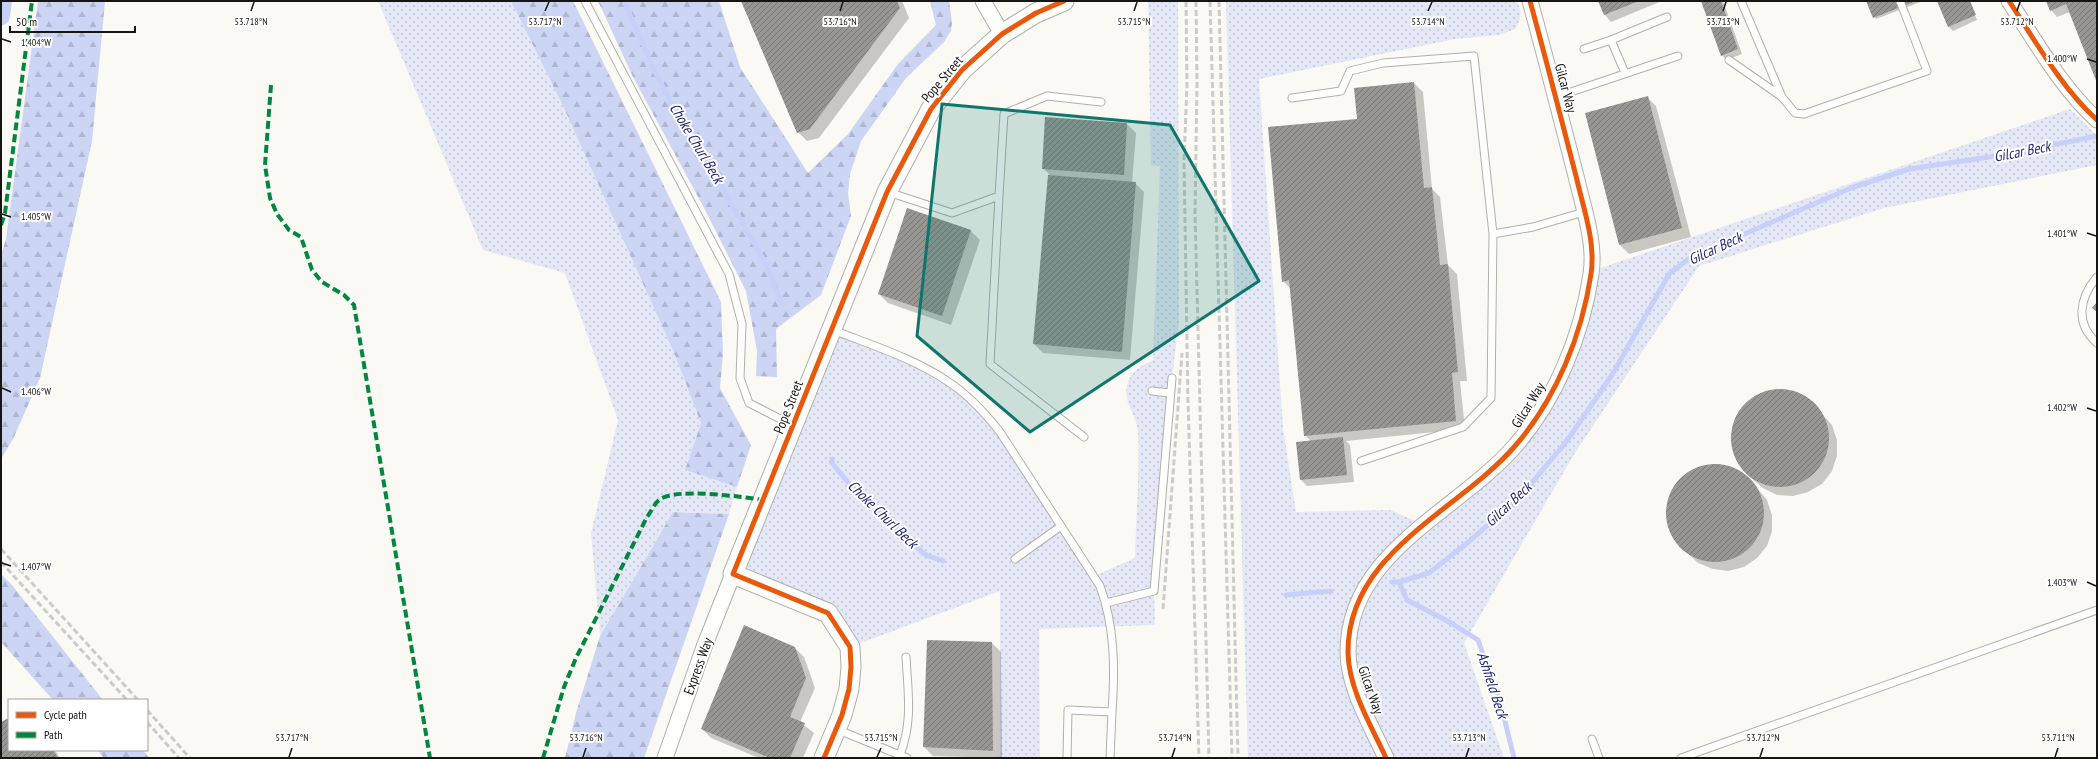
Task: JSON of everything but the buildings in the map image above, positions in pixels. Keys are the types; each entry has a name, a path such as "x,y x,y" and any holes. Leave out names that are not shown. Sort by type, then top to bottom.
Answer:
{"street":[{"path":"983,1 1002,34 1036,13 1064,1"},
{"name":"Gilcar Way","path":"1386,758 1363,708 1351,675 1349,640 1354,611 1362,593 1383,561 1492,468 1514,446 1534,421 1566,363 1588,293 1592,271 1591,250 1584,212 1556,96 1530,1"},
{"path":"2009,1 2064,83 2084,108 2097,120"},
{"name":"Pope Street","path":"733,574 888,192 931,109 962,70 1002,34"},
{"path":"733,574 828,613 850,647 851,667 849,689 836,729 824,758"},
{"name":"Express Way","path":"665,758 704,647 733,574"}],"lane":[{"path":"585,1 729,274 742,324 740,378 749,403 794,426"},
{"path":"1741,1 1782,98"},
{"path":"1729,60 1782,98 1796,113 1804,114 1927,71 1900,1"},
{"path":"1584,49 1667,17"},
{"path":"1610,40 1625,73"},
{"path":"1292,98 1341,91 1350,71 1383,63 1474,56 1493,234 1491,398 1463,427 1360,462"},
{"name":"Gilcar Way","path":"1556,96 1678,56"},
{"path":"1084,437 990,364 999,196 1004,114 1047,96 1102,102"},
{"path":"888,192 952,212 999,196"},
{"path":"1493,234 1533,227 1584,212"},
{"path":"2097,278 2085,295 2081,313 2085,330 2097,344"},
{"path":"832,330 921,366 948,381 984,412 1000,432 1100,586 1106,603 1112,636 1114,687 1110,758"},
{"path":"1106,603 1154,591 1172,378"},
{"path":"1152,391 1170,392"},
{"path":"1015,560 1061,526"},
{"path":"1681,758 2097,610"},
{"path":"836,729 904,757 910,714 906,658"},
{"path":"1067,758 1068,710 1112,712"},
{"path":"1592,739 1599,758"}],"highlighted area":[{"path":"942,104 1170,125 1259,281 1030,432 917,336"}],"shaded area":[{"path":"378,1 511,1 564,108 675,355 701,423 685,470 737,487 729,514 673,512 600,636 591,533 618,420 565,273 483,250"},
{"path":"1148,1 1178,1 1179,320 1172,378 1154,591 1155,625 1039,629 1040,758 992,758 1000,756 1000,591 850,647 828,613 733,574 833,330 947,381 984,412 1094,576 1135,558 1138,432 1135,419 1126,396 1126,389 1132,374 1153,360 1160,166 1151,165"},
{"path":"1226,1 1516,1 1521,12 1516,29 1498,35 1455,39 1259,79 1283,428 1296,512 1390,510 1425,525 1492,468 1551,392 1592,271 2070,109 2097,136 2097,165 1884,208 1699,266 1573,456 1464,643 1504,758 1248,758"}],"green space":[{"path":"38,1 105,1 92,141 40,378 13,439 1,459 1,255 6,239"},
{"path":"511,1 573,1 721,302 723,354 720,388 751,445 737,487 685,470 701,423 675,355 564,108"},
{"path":"598,1 719,1 740,67 808,173 848,134 898,64 936,25 930,1 949,1 952,22 951,31 944,42 906,78 861,141 850,174 848,193 851,216 821,295 776,329 777,377 756,376 757,351 746,291 703,206 633,77"},
{"path":"673,512 729,514 644,758 565,758 576,713 600,636"},
{"path":"1,574 12,585 102,699 52,699 1,642"},
{"path":"98,751 144,751 149,758 104,758"}],"waterway":[{"path":"1,16 3,1"},
{"name":"Choke Churl Beck","path":"624,1 655,72 675,110 690,126 719,182 766,264 782,304"},
{"name":"Gilcar Beck","path":"1392,582 1399,582 1429,573 1466,544 1520,497 1566,442 1612,375 1669,274 1691,257 1851,188 1909,169 2002,155 2097,136"},
{"name":"Choke Churl Beck","path":"832,459 832,463 851,486 906,538 926,555 943,561"},
{"name":"Ashfield Beck","path":"1399,582 1407,600 1451,623 1478,640 1500,701 1514,758"},
{"name":"Choke Churl Beck","path":"1286,595 1331,591"}],"railway":[{"path":"1186,1 1187,84 1184,161 1188,402 1199,758"},
{"path":"1196,1 1197,84 1195,213 1209,758"},
{"path":"1210,1 1232,758"},
{"path":"1219,1 1238,758"},
{"path":"1163,609 1182,353"},
{"path":"1,549 137,699"},
{"path":"1,562 126,699"},
{"path":"148,711 190,758"},
{"path":"148,723 179,758"}],"marked path":[{"path":"1,225 5,213 32,1"},
{"path":"271,85 265,165 270,198 277,214 289,230 301,237 312,270 322,282 344,295 354,305 430,758"},
{"path":"543,758 564,687 576,658 647,517 657,502 667,496 693,493 726,495 763,500"}],"cycle path":[{"path":"824,758 842,715 849,689 851,667 850,647 828,613 733,574 887,192 931,109 962,70 1002,34 1036,13 1064,1"},
{"path":"1386,758 1362,707 1349,667 1348,653 1353,618 1366,587 1385,561 1410,536 1491,470 1515,446 1530,428 1555,387 1565,365 1574,343 1587,297 1592,262 1592,250 1588,225 1530,1"},
{"path":"2009,1 2060,79 2097,120"}]}
